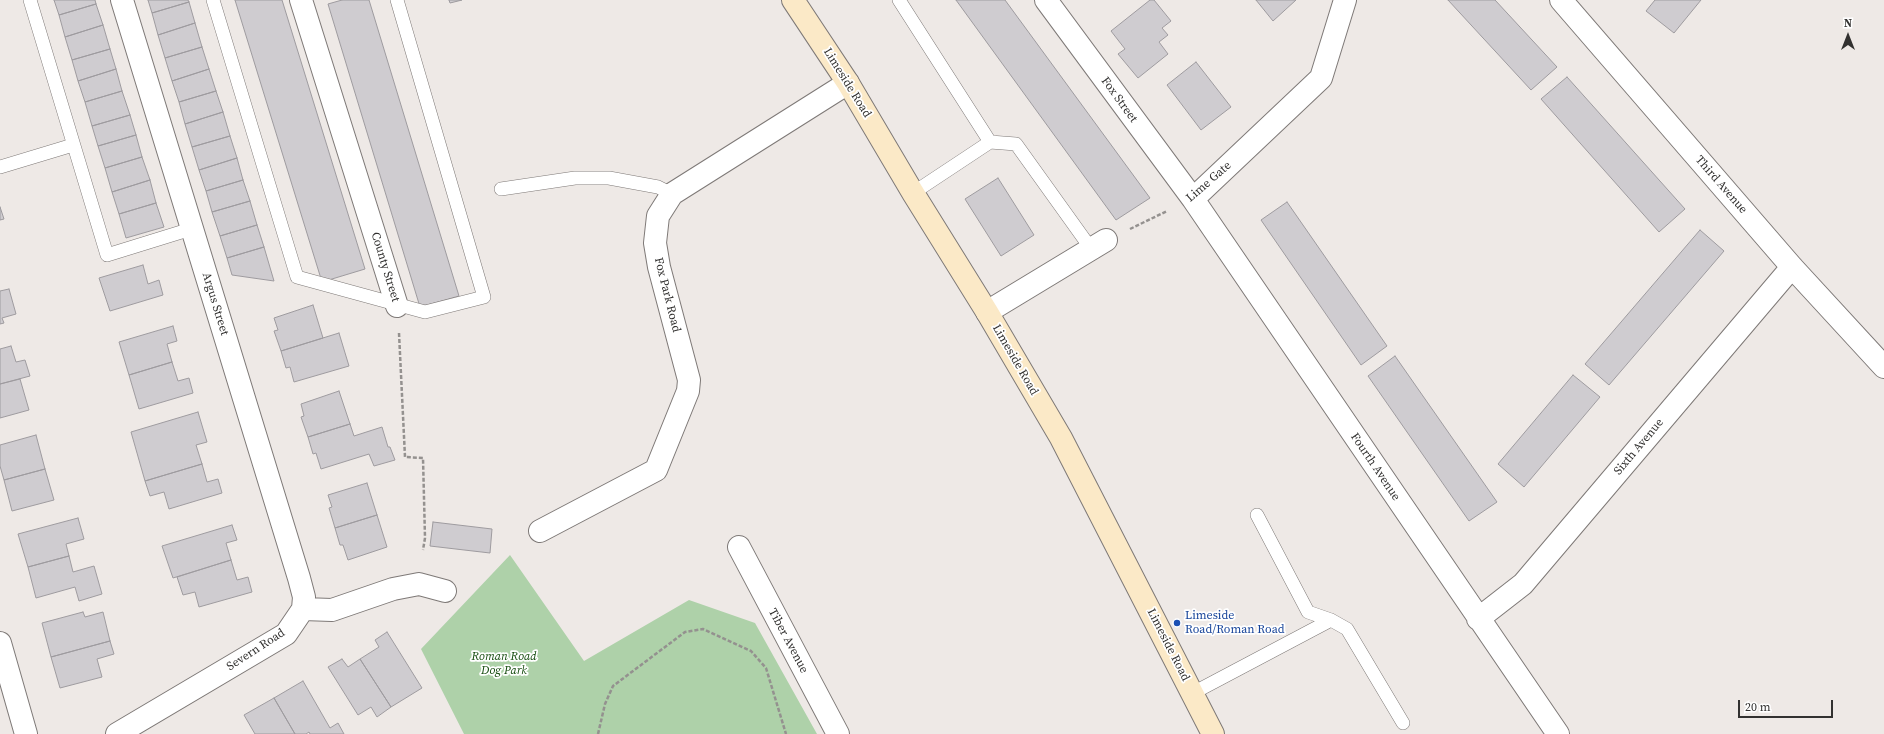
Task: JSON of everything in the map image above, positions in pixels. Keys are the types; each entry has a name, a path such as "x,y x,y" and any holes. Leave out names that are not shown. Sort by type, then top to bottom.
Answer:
{"street":[{"name":"Argus Street","path":"122,0 299,578 304,597 303,609"},
{"name":"County Street","path":"301,0 397,306"},
{"name":"Limeside Road","path":"793,0 848,83 912,193 987,312 1061,438 1213,734"},
{"name":"Fox Street","path":"1046,0 1193,199"},
{"name":"Lime Gate","path":"1193,199 1321,78 1345,0"},
{"name":"Third Avenue","path":"1572,4 1792,267 1884,367"},
{"name":"Fox Park Road","path":"540,531 656,470 688,392 689,380 659,267 655,242 658,216 672,194 848,83"},
{"name":"Fourth Avenue","path":"1193,199 1478,619 1558,734"},
{"path":"987,312 1099,245"},
{"name":"Sixth Avenue","path":"1478,619 1523,584 1792,267"},
{"name":"Tiber Avenue","path":"739,547 838,734"},
{"path":"303,609 332,610 392,589 419,584 445,591"},
{"name":"Severn Road","path":"117,734 286,634 303,609"},
{"path":"0,643 26,734"}],"lane":[{"path":"30,0 107,255 191,229"},
{"path":"213,0 297,277 397,306 425,312 484,298 397,0"},
{"path":"899,0 990,142"},
{"path":"912,193 990,142 1016,144 1099,245"},
{"path":"0,167 73,145"},
{"path":"501,189 575,178 609,178 658,187 672,194"},
{"path":"1257,515 1308,612 1331,620 1347,629 1403,723"},
{"path":"1193,693 1331,620"}],"path":[{"name":"Lime Gate","path":"1099,245 1193,199"},
{"name":"County Street","path":"397,306 405,458 423,458 425,538 423,550"},
{"path":"598,734 605,704 614,686 685,632 703,629 751,651 766,668 786,734"}],"green space":[{"name":"Roman Road Dog Park","path":"510,555 584,661 689,600 755,623 817,734 464,734 421,649"}],"building":[{"path":"54,0 95,0 96,4 59,15"},
{"path":"148,0 188,0 189,2 152,13"},
{"path":"235,0 282,0 365,269 322,282"},
{"path":"342,0 369,0 459,296 420,307 328,4"},
{"path":"449,0 462,0 450,3"},
{"path":"956,0 1005,0 1150,198 1116,220"},
{"path":"1150,0 1154,0 1171,21 1162,28 1168,35 1159,42 1168,54 1138,78 1118,54 1125,49 1111,31"},
{"path":"1256,0 1296,0 1273,21"},
{"path":"1448,0 1495,0 1557,67 1531,90"},
{"path":"1655,0 1701,0 1674,33 1646,11"},
{"path":"189,2 195,23 158,35 152,13"},
{"path":"96,4 103,25 65,37 59,15"},
{"path":"195,23 202,47 165,58 158,35"},
{"path":"103,25 110,49 72,60 65,37"},
{"path":"202,47 209,69 172,81 165,58"},
{"path":"110,49 116,69 78,81 72,60"},
{"path":"1196,62 1231,107 1201,130 1167,85"},
{"path":"116,69 122,91 85,102 78,81"},
{"path":"209,69 216,91 179,102 172,81"},
{"path":"1567,77 1685,209 1659,232 1541,99"},
{"path":"122,91 130,115 92,126 85,102"},
{"path":"216,91 223,112 185,124 179,102"},
{"path":"223,112 230,136 192,147 185,124"},
{"path":"130,115 136,135 98,146 92,126"},
{"path":"136,135 142,157 105,168 98,146"},
{"path":"230,136 237,158 199,170 192,147"},
{"path":"142,157 150,180 112,192 105,168"},
{"path":"237,158 243,180 206,191 199,170"},
{"path":"998,178 1034,235 1001,256 965,199"},
{"path":"150,180 156,203 119,214 112,192"},
{"path":"243,180 250,201 212,212 206,191"},
{"path":"250,201 257,225 220,236 212,212"},
{"path":"1287,202 1387,346 1361,365 1261,220"},
{"path":"156,203 164,227 126,238 119,214"},
{"path":"0,207 4,219 0,220"},
{"path":"257,225 264,247 227,258 220,236"},
{"path":"1700,230 1724,251 1609,385 1585,364"},
{"path":"264,247 274,281 232,275 227,258"},
{"path":"143,265 148,284 159,280 163,295 110,311 99,278"},
{"path":"9,289 16,314 2,318 4,323 0,324 0,291"},
{"path":"313,305 323,338 281,351 274,331 278,330 274,318"},
{"path":"173,326 177,341 167,344 172,362 129,375 119,342"},
{"path":"339,333 349,366 294,382 290,367 286,368 281,351"},
{"path":"11,346 16,362 25,360 30,376 0,384 0,349"},
{"path":"1395,356 1497,502 1469,521 1368,376"},
{"path":"172,362 178,381 189,378 193,393 139,409 129,375"},
{"path":"1573,375 1600,397 1524,487 1498,464"},
{"path":"20,379 29,410 0,418 0,384"},
{"path":"339,391 350,424 308,437 301,417 304,416 301,404"},
{"path":"198,412 207,442 196,445 202,464 145,481 131,432"},
{"path":"350,424 354,436 382,427 388,447 390,447 395,460 374,466 369,454 321,469 316,453 313,454 308,437"},
{"path":"36,435 45,469 4,480 0,466 0,445"},
{"path":"202,464 207,482 218,479 222,493 169,509 164,492 150,496 145,481"},
{"path":"45,469 54,500 12,511 4,480"},
{"path":"367,483 377,515 335,528 329,508 332,507 328,495"},
{"path":"377,515 387,547 348,560 343,545 340,545 335,528"},
{"path":"78,518 84,539 66,544 69,556 28,567 18,534"},
{"path":"433,522 492,529 490,553 430,546"},
{"path":"232,525 237,540 226,543 231,560 173,578 162,546"},
{"path":"69,556 73,572 94,566 102,594 79,601 75,587 36,598 28,567"},
{"path":"231,560 237,580 248,577 252,592 199,607 195,592 183,595 177,577"},
{"path":"83,612 85,617 103,612 110,641 51,657 42,623"},
{"path":"387,632 422,688 391,707 360,659 379,647 375,640"},
{"path":"110,641 114,654 97,659 102,677 60,688 51,657"},
{"path":"342,659 348,667 360,659 391,707 377,717 371,707 358,715 328,667"},
{"path":"303,681 330,728 338,723 344,734 310,734 309,732 306,734 295,734 274,698"},
{"path":"274,698 295,734 255,734 244,715"}],"place":[{"name":"Limeside Road/Roman Road","path":"1177,623"}]}
